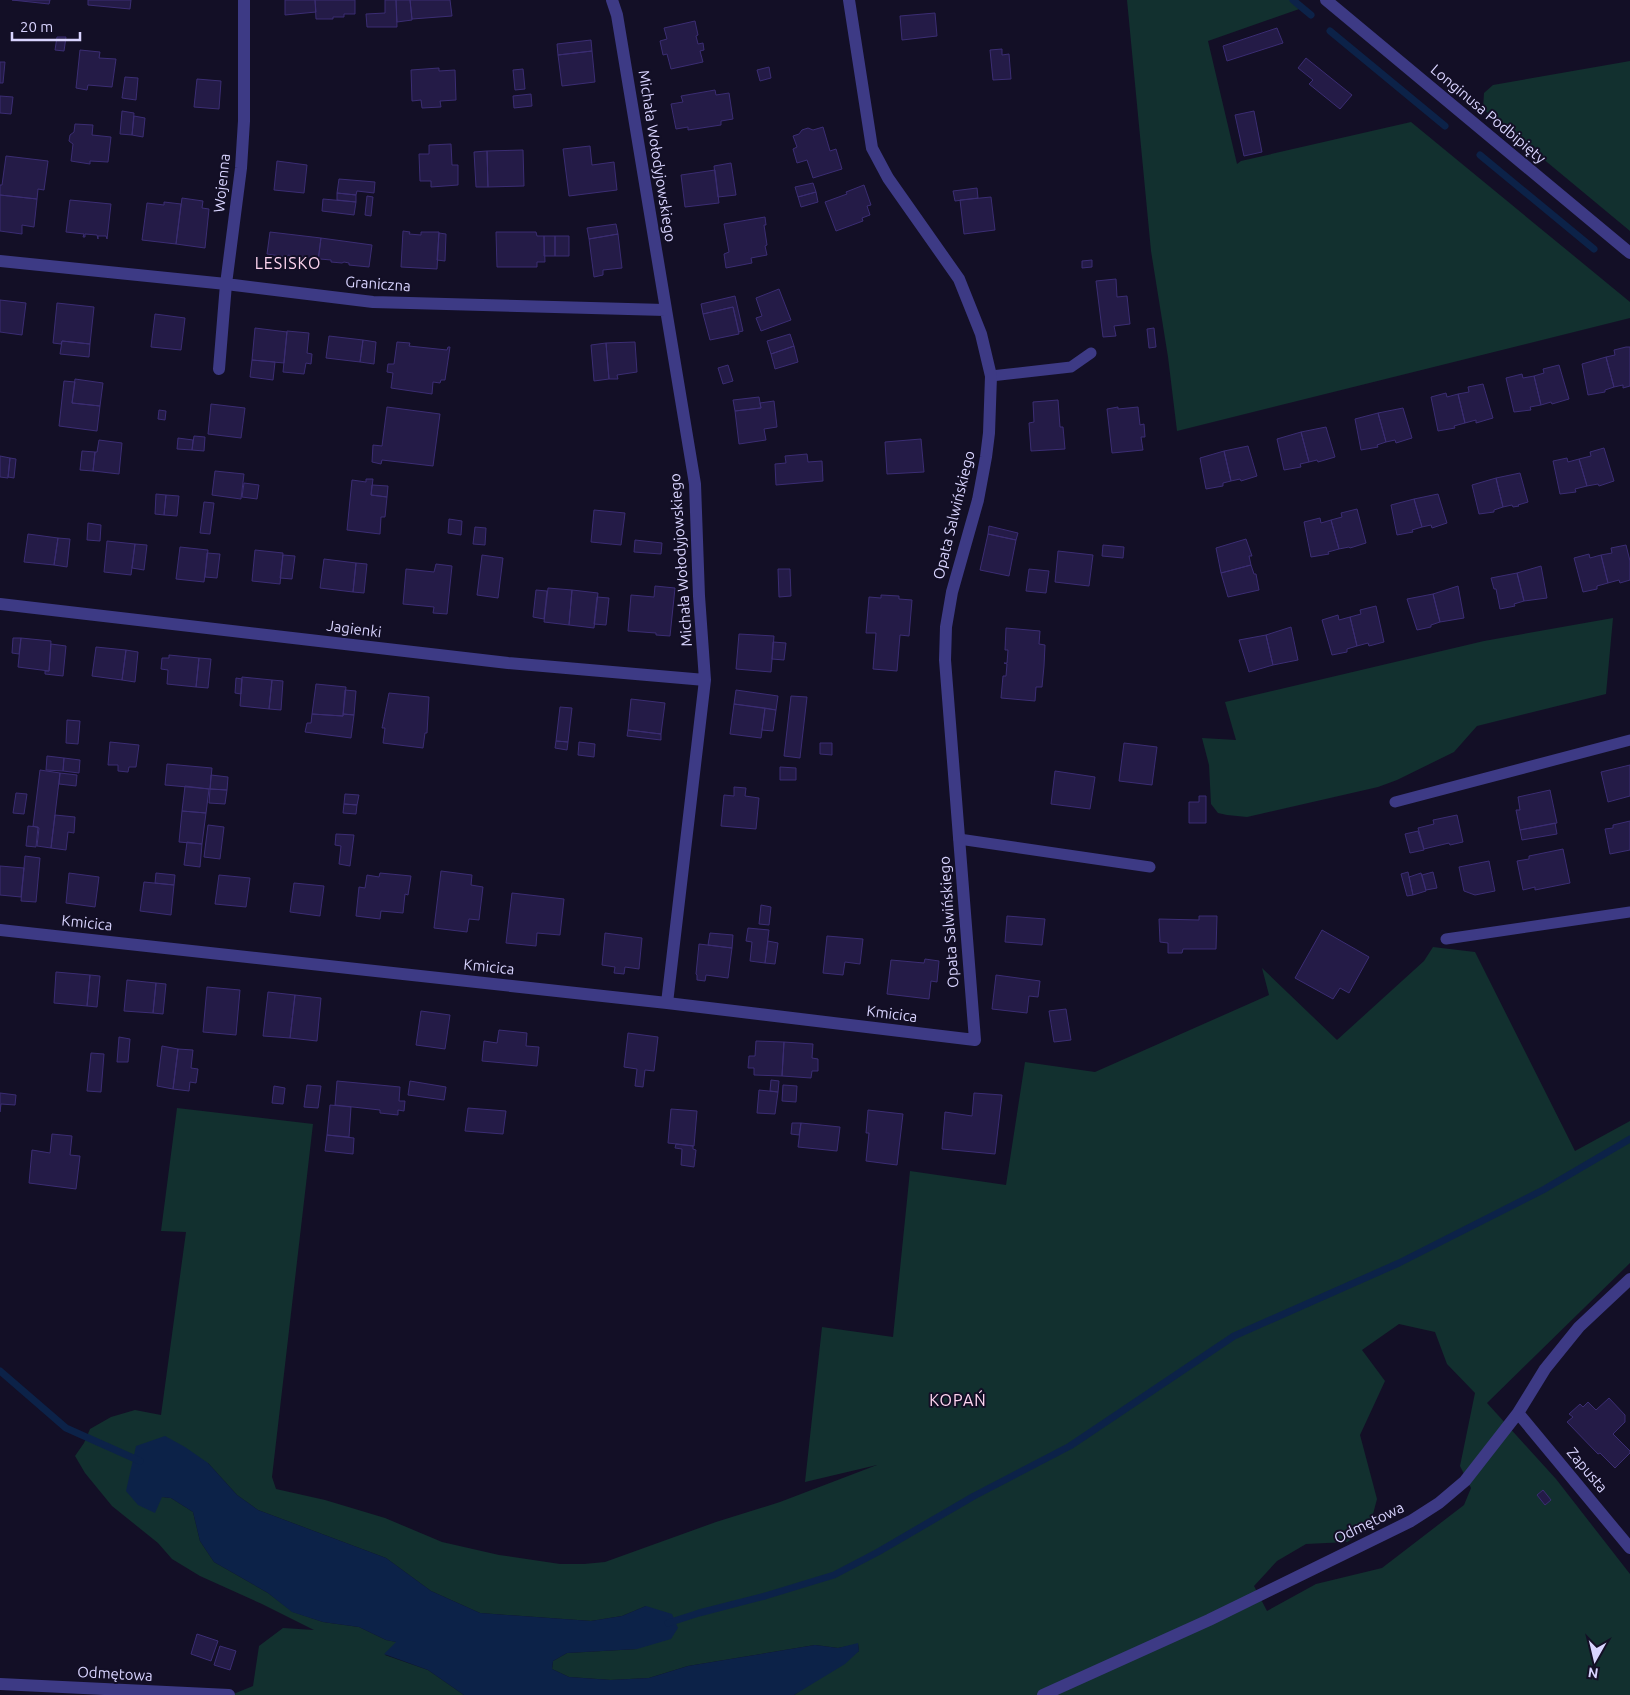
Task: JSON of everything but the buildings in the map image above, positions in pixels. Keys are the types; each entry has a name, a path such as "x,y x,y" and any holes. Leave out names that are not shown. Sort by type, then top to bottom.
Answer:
{"street":[{"name":"Wojenna","path":"219,369 226,284 241,168 244,121 244,0"},
{"name":"Michała Wołodyjowskiego","path":"612,0 617,15 695,484 699,596 705,680 667,1003"},
{"name":"Opata Salwińskiego","path":"849,0 872,148 888,178 959,279 981,334 991,376 989,433 986,457 978,500 952,592 946,627 945,660 975,1040"},
{"name":"Longinusa Podbipięty","path":"1326,0 1630,253"},
{"name":"Graniczna","path":"0,261 226,284 373,302 665,310"},
{"name":"Jagienki","path":"0,604 498,662 705,680"},
{"name":"Kmicica","path":"0,930 667,1003 975,1040"},
{"name":"Odmętowa","path":"1043,1695 1209,1620 1411,1521 1439,1503 1465,1481 1518,1413 1545,1369 1579,1327 1630,1279"},
{"name":"Zapusta","path":"1518,1413 1630,1548"},
{"name":"Odmętowa","path":"0,1684 229,1695"}],"lane":[{"path":"991,376 1071,367 1091,353"},
{"path":"1395,802 1630,740"},
{"path":"959,839 1150,867"},
{"path":"1446,938 1630,912"}],"green space":[{"path":"1127,0 1298,0 1305,7 1208,41 1237,164 1241,161 1411,122 1630,302 1630,318 1177,431 1168,357 1151,251"},
{"path":"1630,61 1630,231 1483,109 1484,93 1493,85"},
{"path":"1613,618 1606,694 1477,726 1454,752 1397,780 1378,787 1247,817 1218,813 1211,804 1209,765 1202,738 1236,740 1225,702 1484,641"},
{"path":"1433,947 1475,952 1575,1151 1630,1121 1630,1263 1487,1403 1556,1479 1630,1574 1630,1695 794,1695 859,1651 858,1644 838,1648 815,1645 688,1666 649,1678 611,1680 569,1677 552,1669 553,1661 567,1653 637,1649 646,1606 622,1616 591,1621 480,1613 431,1591 386,1558 258,1510 237,1495 208,1463 162,1497 171,1498 193,1512 200,1541 214,1562 268,1593 293,1612 323,1622 359,1627 386,1640 397,1642 385,1655 428,1670 464,1695 231,1695 253,1686 259,1646 283,1628 314,1630 200,1576 172,1559 158,1543 112,1506 85,1473 75,1456 84,1443 90,1429 111,1417 135,1410 161,1415 186,1232 161,1231 177,1108 313,1124 272,1477 276,1489 325,1500 385,1518 442,1542 499,1555 560,1564 605,1562 716,1522 780,1502 877,1465 805,1482 822,1327 893,1337 910,1171 1006,1185 1025,1062 1095,1072 1269,995 1262,968 1337,1040 1424,961","holes":["1399,1324 1435,1332 1447,1364 1475,1393 1460,1466 1471,1488 1464,1505 1382,1568 1316,1584 1267,1611 1254,1586 1277,1561 1306,1544 1347,1542 1369,1529 1377,1499 1360,1435 1385,1381 1362,1350"]}],"water":[{"path":"165,1436 208,1463 237,1495 258,1510 386,1558 431,1591 480,1613 591,1621 622,1616 646,1606 672,1614 678,1628 671,1639 637,1649 567,1653 553,1661 552,1669 569,1677 611,1680 649,1678 688,1666 815,1645 838,1648 858,1643 859,1651 845,1664 794,1695 464,1695 428,1670 384,1654 396,1642 386,1640 359,1627 323,1622 292,1612 268,1593 214,1562 200,1541 193,1512 171,1498 162,1497 155,1513 138,1505 126,1491 136,1446"}],"waterway":[{"path":"1293,0 1311,15"},
{"path":"1330,31 1445,126"},
{"path":"1480,155 1594,249"},
{"path":"668,1623 834,1575 878,1552 974,1496 1070,1446 1234,1336 1399,1263 1543,1190 1630,1139"},
{"path":"0,1371 66,1428 140,1461"}],"district":[{"name":"LESISKO","path":"288,263"},
{"name":"KOPAŃ","path":"958,1400"}]}
